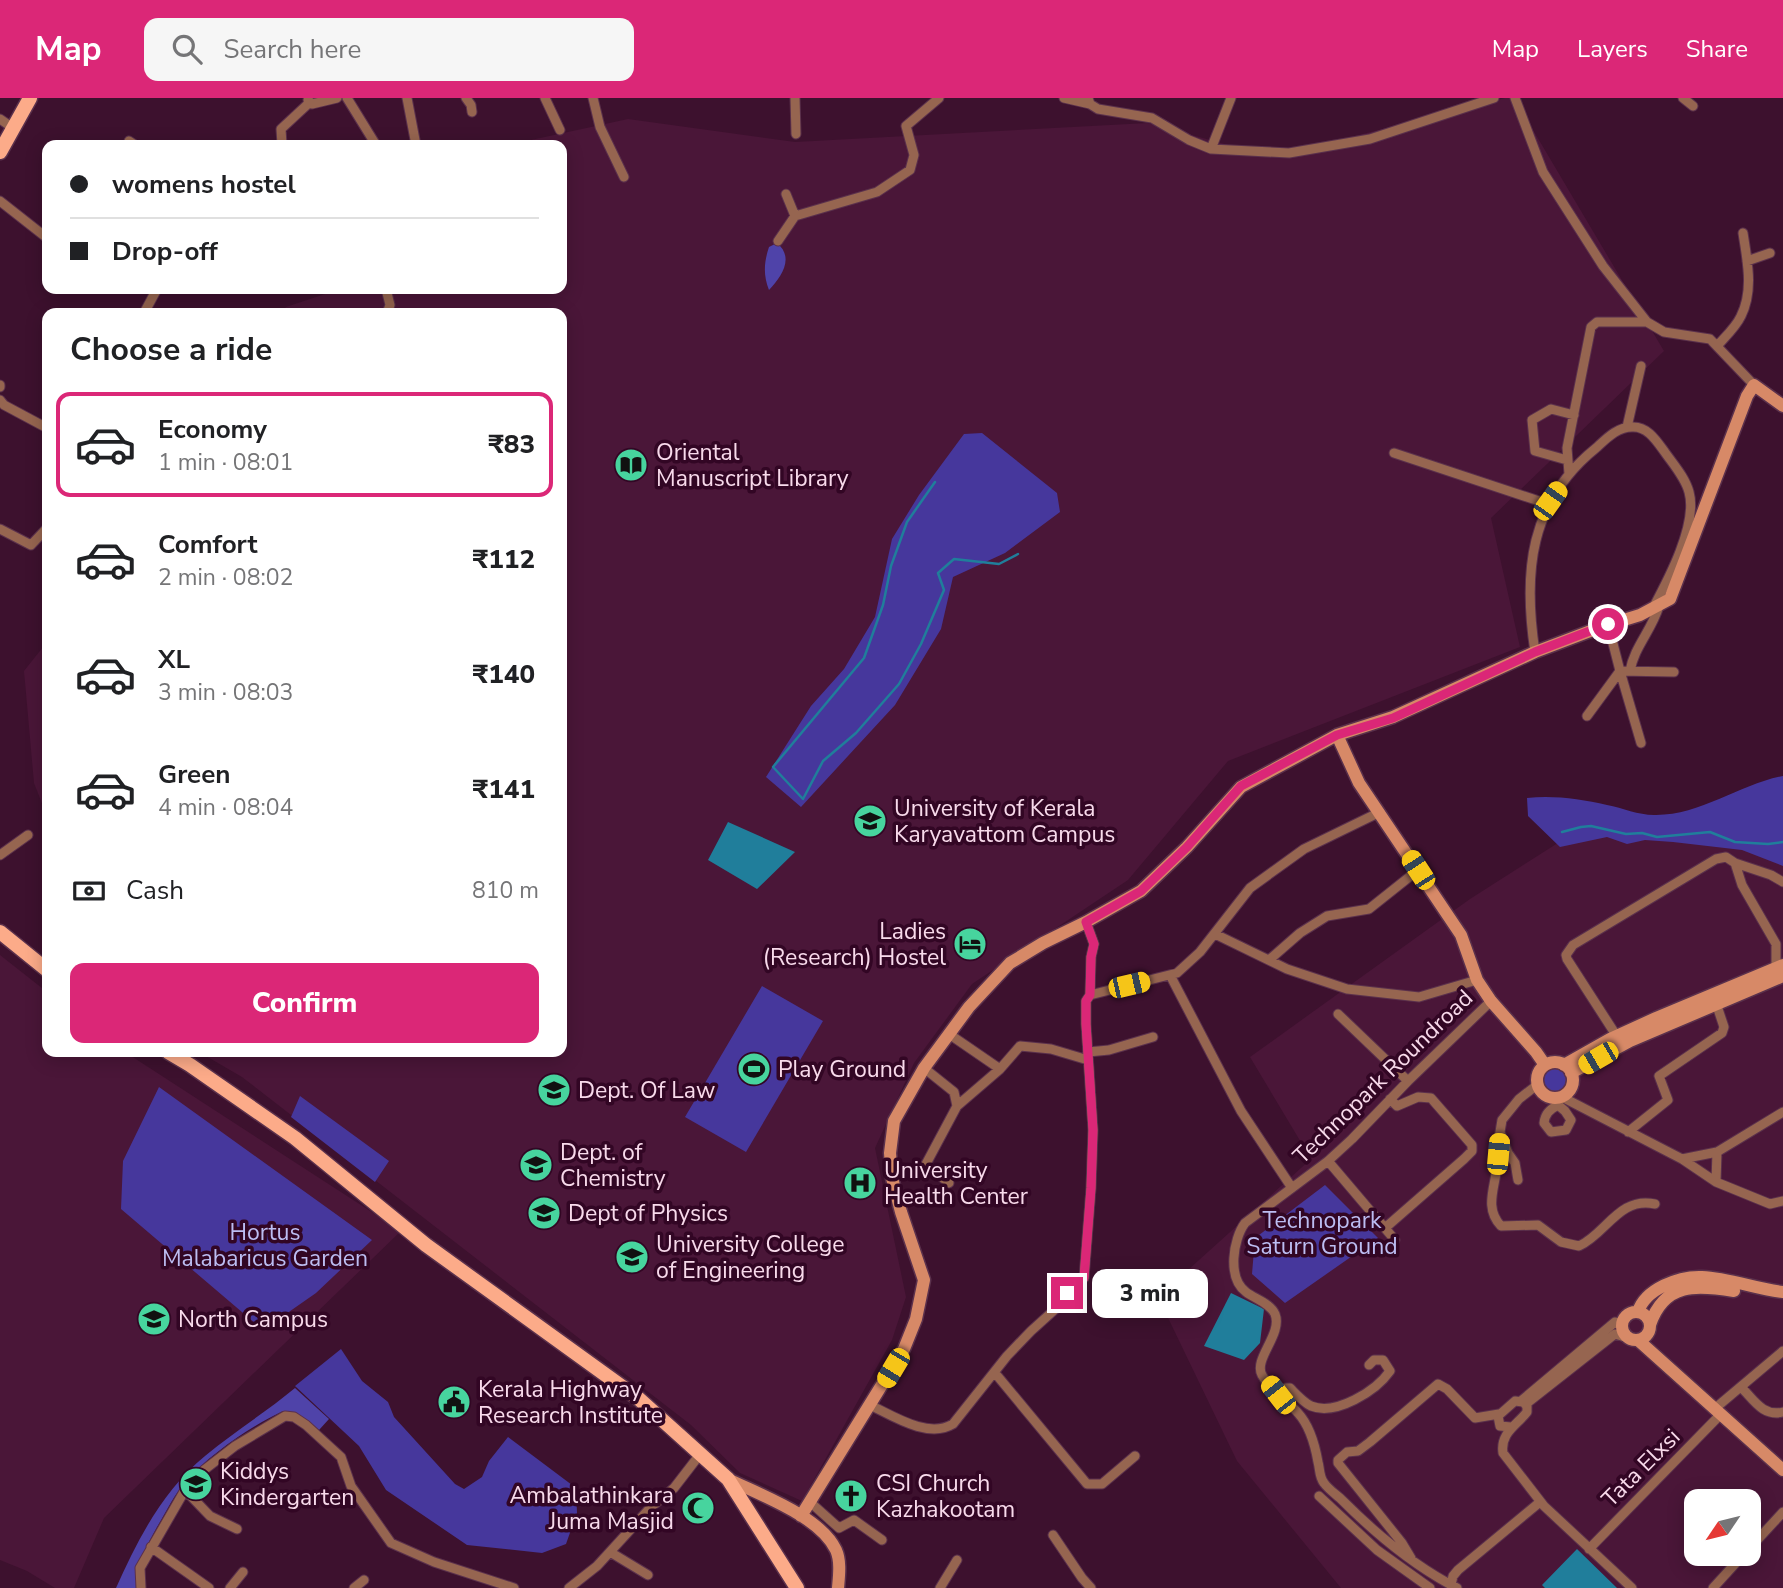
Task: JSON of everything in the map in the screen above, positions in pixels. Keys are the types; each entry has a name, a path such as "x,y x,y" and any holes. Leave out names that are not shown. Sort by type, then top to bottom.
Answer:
{"main road":[{"path":"0,152 30,98"},
{"path":"801,1516 904,1349 916,1319 924,1280 892,1178 890,1153 894,1121 924,1068 969,1007 1010,963 1141,891 1187,847 1241,786 1337,735 1393,718 1535,652 1656,608 1670,599 1747,396 1754,385 1783,406"},
{"path":"1337,735 1359,783 1461,935 1477,980 1491,1001 1545,1065"},
{"path":"0,932 42,966"},
{"path":"1568,1069 1610,1039 1781,969"},
{"path":"1568,1069 1572,1084 1559,1100 1545,1095 1537,1085 1537,1076 1545,1065 1553,1062 1568,1069 1690,1015 1717,1006 1781,969"},
{"path":"176,1057 295,1138 426,1245 639,1399 728,1479 797,1588"},
{"path":"1638,1312 1643,1299 1652,1293 1668,1284 1700,1276 1783,1292"},
{"path":"1641,1335 1663,1299 1679,1290 1695,1287 1783,1300"},
{"path":"1641,1335 1645,1315 1638,1312 1629,1313 1622,1325 1623,1332 1641,1335 1783,1470"},
{"path":"1719,1410 1783,1464"},
{"path":"728,1479 801,1516 828,1537 837,1552 838,1588"}],"street":[{"path":"282,140 281,129 308,101 319,103 337,98"},
{"path":"347,98 373,140"},
{"path":"407,98 415,140"},
{"path":"466,98 472,112"},
{"path":"545,98 561,130"},
{"path":"593,98 600,127 624,177"},
{"path":"795,98 796,134"},
{"path":"778,241 795,216 877,192 910,170 914,155 906,126 939,98"},
{"path":"1064,98 1089,101 1098,109 1159,120 1189,140 1211,149 1289,153 1370,139 1494,98"},
{"path":"1211,149 1231,98"},
{"path":"1515,98 1544,172 1603,266 1647,322 1664,332 1710,339 1754,385"},
{"path":"1683,98 1693,107"},
{"path":"0,119 13,128"},
{"path":"786,194 795,216"},
{"path":"0,201 42,234"},
{"path":"1717,346 1741,318 1745,306 1749,287 1743,233"},
{"path":"1747,261 1770,253"},
{"path":"1569,474 1567,448 1593,324 1647,322"},
{"path":"1628,427 1641,366"},
{"path":"0,400 4,405 42,425"},
{"path":"1567,460 1535,451 1532,420 1551,409 1574,415"},
{"path":"1535,652 1529,613 1530,569 1541,521 1548,504 1586,455 1628,427 1644,429 1657,442 1684,480 1691,503 1684,537 1656,608 1655,619 1625,671 1587,716"},
{"path":"1394,453 1548,504"},
{"path":"0,530 32,544 42,533"},
{"path":"1608,624 1625,671 1641,743"},
{"path":"1625,671 1674,672"},
{"path":"1090,995 1177,973 1200,952 1250,888 1322,838 1380,812"},
{"path":"0,855 27,835"},
{"path":"1610,1039 1616,1035 1567,959 1573,945 1716,859 1726,858 1771,875 1783,883"},
{"path":"1735,863 1742,885 1776,944 1781,969"},
{"path":"1269,960 1300,933 1327,916 1368,909 1418,870"},
{"path":"870,1405 926,1428 946,1428 953,1424 1031,1331 1062,1303 1067,1293 1084,1278 1093,1130 1086,1001 1090,995 1094,944 1086,922"},
{"path":"1215,934 1287,969 1347,989 1419,997 1477,980"},
{"path":"1170,975 1241,1111 1292,1188"},
{"name":"Technopark Roundroad","path":"1454,1586 1440,1580 1389,1544 1323,1482 1313,1440 1307,1428 1298,1413 1278,1395 1261,1374 1260,1364 1276,1327 1276,1320 1271,1308 1247,1293 1239,1284 1235,1251 1238,1233 1245,1223 1328,1161 1491,1001"},
{"path":"1628,1132 1668,1100 1659,1076 1722,1033 1724,1027 1717,1006"},
{"path":"1338,1014 1408,1081"},
{"path":"949,1034 1000,1069"},
{"path":"949,1183 926,1164 957,1106 1000,1069 1020,1046 1088,1056 1153,1037"},
{"path":"924,1068 954,1092 957,1106"},
{"path":"1537,1085 1519,1099 1503,1120 1490,1202 1501,1226 1538,1225 1561,1242 1579,1246 1623,1209 1643,1202 1655,1204"},
{"path":"1385,1228 1472,1151 1470,1141 1431,1098 1418,1097 1397,1106 1390,1099"},
{"path":"1559,1100 1682,1159 1716,1182 1770,1204 1783,1201"},
{"path":"1682,1159 1717,1152 1783,1112"},
{"path":"1500,1132 1515,1163 1518,1180"},
{"path":"1716,1182 1717,1152"},
{"path":"1328,1161 1395,1240"},
{"path":"1524,1403 1615,1322 1622,1325"},
{"path":"1412,1560 1338,1460 1347,1452 1358,1451 1370,1442 1438,1384 1447,1389 1475,1418 1499,1414 1515,1401 1524,1403 1615,1334 1641,1335"},
{"name":"Tata Elxsi","path":"1589,1549 1741,1387 1783,1351"},
{"path":"1278,1395 1290,1388 1303,1401 1315,1407 1337,1406 1353,1401 1377,1387 1390,1371 1383,1360 1374,1360 1369,1365"},
{"path":"995,1373 1087,1484 1102,1484 1135,1456"},
{"path":"1741,1387 1766,1412 1783,1412"},
{"path":"1524,1403 1526,1414 1511,1427 1503,1441 1503,1453 1540,1502 1632,1588"},
{"path":"1499,1414 1497,1420 1500,1426 1511,1427"},
{"path":"141,1588 140,1568 185,1490 204,1470 235,1446 285,1416 294,1417 322,1437 341,1457 351,1486 391,1543 434,1562 514,1588"},
{"path":"569,1588 597,1566 652,1507 674,1488 701,1453"},
{"path":"185,1490 210,1516 237,1529"},
{"path":"1318,1496 1377,1550 1430,1588"},
{"path":"810,1502 839,1528 854,1520 882,1540"},
{"path":"1454,1586 1453,1576 1458,1570 1540,1502"},
{"path":"1761,1536 1783,1513"},
{"path":"1053,1535 1091,1588"},
{"path":"151,1548 209,1588"},
{"path":"610,1552 648,1576"},
{"path":"940,1588 957,1560"},
{"path":"1713,1588 1733,1566"},
{"path":"230,1588 243,1572"},
{"path":"354,1588 364,1580"}],"shaded area":[{"name":"University of Kerala Karyavattom Campus","path":"1505,98 1514,98 1664,351 1491,518 1520,647 1228,761 1128,880 972,984 914,1063 875,1148 906,1297 892,1340 802,1501 740,1473 691,1425 242,1077 208,1057 567,1057 567,308 285,308 325,294 567,294 567,140 531,140 628,119 795,142 1148,123 1272,157"},
{"path":"777,243 786,261 782,273 769,290 765,274 766,258 769,247"},
{"path":"42,648 42,803 34,783 24,671"},
{"path":"1594,820 1783,848 1783,1588 1341,1588 1237,1461 1158,1297 1311,1159 1250,1057 1470,899"},
{"name":"North Campus","path":"0,955 42,988 42,1057 133,1057 401,1231 104,1518 74,1588 55,1588 27,1571 0,1560"},
{"path":"295,1388 329,1419 319,1430 298,1416 283,1411 218,1451 195,1471 170,1504 142,1557 136,1588 116,1588 153,1516 176,1484 205,1456"}],"green space":[{"path":"982,433 1057,493 1060,512 1005,553 953,577 941,629 895,705 801,807 766,777 811,706 844,669 875,617 892,539 919,495 964,434"},
{"path":"1783,776 1783,866 1742,850 1673,842 1645,840 1627,844 1607,837 1560,847 1528,816 1527,798 1547,797 1587,801 1648,815 1671,814"},
{"name":"Play Ground","path":"762,986 823,1021 746,1152 685,1117"},
{"path":"1555,1066 1565,1070 1569,1080 1565,1090 1555,1094 1545,1090 1541,1080 1545,1070"},
{"name":"Hortus Malabaricus Garden","path":"159,1087 372,1240 316,1293 263,1330 121,1209 123,1161"},
{"path":"300,1096 389,1161 375,1182 291,1117"},
{"name":"Technopark Saturn Ground","path":"1325,1185 1378,1238 1285,1303 1252,1274 1255,1238"},
{"path":"341,1349 362,1381 388,1402 394,1417 455,1484 464,1489 482,1477 489,1461 508,1437 576,1488 577,1513 566,1544 542,1553 467,1545 386,1490 359,1446 295,1386"}],"water":[{"path":"728,822 795,852 757,889 708,860"},
{"path":"1231,1293 1264,1309 1260,1343 1244,1360 1204,1346"},
{"path":"1577,1549 1617,1588 1545,1588 1542,1585"}],"waterway":[{"path":"935,482 907,522 891,566 883,605 864,658 773,767 803,799 823,761 856,733 899,684 921,644 944,590 938,573 954,559 999,564 1018,554"},
{"path":"1562,832 1591,826 1626,834 1642,833 1657,837 1710,832 1735,842 1783,842"}],"place":[{"name":"Oriental Manuscript Library","path":"631,465"},
{"name":"University of Kerala Karyavattom Campus","path":"870,821"},
{"name":"Ladies (Research) Hostel","path":"970,944"},
{"name":"Play Ground","path":"754,1069"},
{"name":"Dept. Of Law","path":"554,1090"},
{"name":"Dept. of Chemistry","path":"536,1165"},
{"name":"University Health Center","path":"860,1183"},
{"name":"Dept of Physics","path":"544,1213"},
{"name":"University College of Engineering","path":"632,1257"},
{"name":"North Campus","path":"154,1319"},
{"name":"Kerala Highway Research Institute","path":"454,1402"},
{"name":"Kiddys Kindergarten","path":"196,1484"},
{"name":"CSI Church Kazhakootam","path":"851,1496"},
{"name":"Ambalathinkara Juma Masjid","path":"698,1508"}],"route":[{"path":"1067,1293 1084,1278 1091,1188 1093,1130 1086,1001 1090,995 1094,944 1086,922 1141,891 1187,847 1241,786 1337,735 1393,718 1535,652 1608,624"}]}
